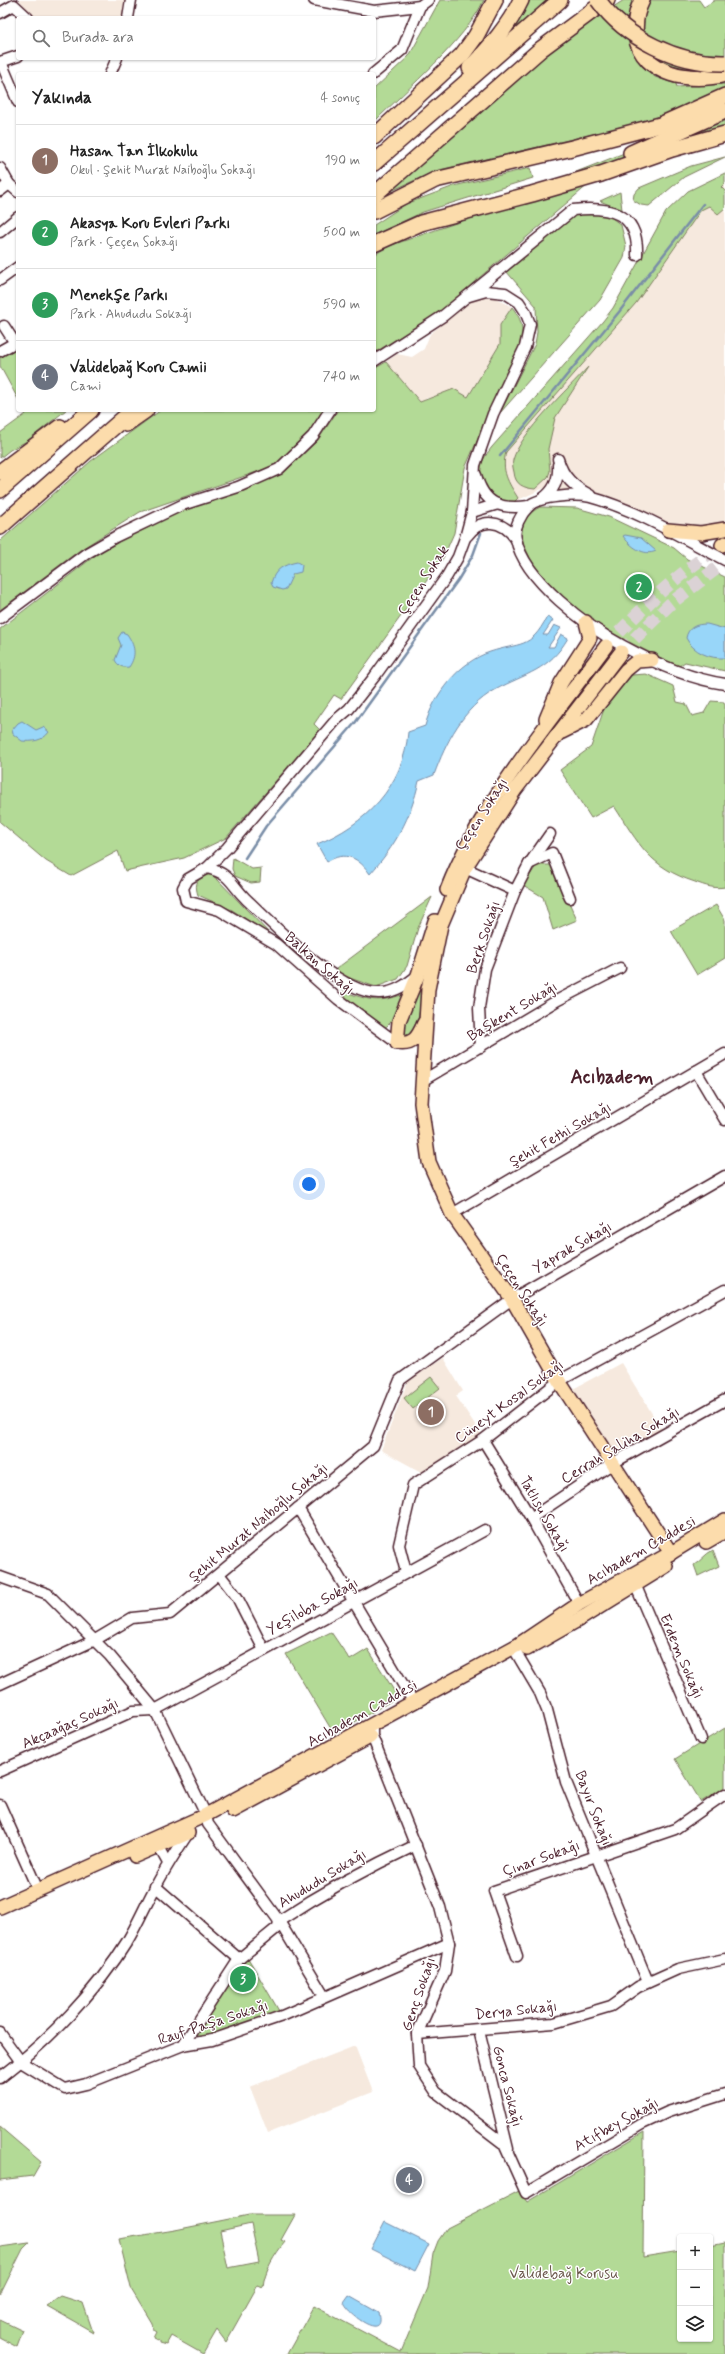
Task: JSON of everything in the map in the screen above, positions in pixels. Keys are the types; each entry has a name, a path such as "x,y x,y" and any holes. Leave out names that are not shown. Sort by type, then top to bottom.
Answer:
{"highway":[{"path":"376,135 402,113 462,55 476,36 495,0"},
{"path":"394,145 426,107 465,74 490,48 516,12 521,0"},
{"path":"376,160 560,0"},
{"path":"598,0 629,30 654,46 675,55 712,63 725,63"},
{"path":"376,193 535,54 607,0"},
{"path":"642,0 635,19 635,30 640,49 647,59 666,73 680,76 708,77 725,74"},
{"path":"376,210 435,180 572,148 660,124 725,96"},
{"path":"376,243 421,223 638,150 725,111"},
{"path":"421,223 601,174 672,149 725,134"},
{"path":"0,472 35,444 82,412"},
{"path":"0,490 89,412"},
{"path":"0,527 131,412"},
{"path":"84,452 143,412"}],"main road":[{"path":"668,530 701,533 725,529"},
{"path":"538,738 561,684 590,638 586,622"},
{"name":"Çeçen Sokağı","path":"425,1019 414,1041 406,1044 397,1043 399,1021 418,975 435,920 460,855 508,779 606,646"},
{"name":"Çeçen Sokağı","path":"621,652 515,790 465,868 441,925 428,989 421,1103 429,1162 452,1214 512,1299 559,1381 671,1553"},
{"path":"560,732 586,720 626,670 637,661 652,660"},
{"path":"397,1043 424,1059"},
{"name":"Acıbadem Caddesi","path":"372,1731 518,1650 579,1604 671,1553 725,1520"},
{"name":"Acıbadem Caddesi","path":"0,1908 38,1890 207,1819 328,1761 414,1703 585,1616 635,1584 725,1531"},
{"name":"Acıbadem Caddesi","path":"0,1917 90,1874 159,1847 190,1832 207,1819"}],"street":[{"path":"128,16 131,0"},
{"path":"314,0 374,10 424,3"},
{"path":"375,72 402,50 424,3"},
{"path":"0,13 14,6 26,16"},
{"path":"16,57 1,62 16,97"},
{"path":"113,72 117,60"},
{"path":"113,72 120,60"},
{"path":"0,168 9,184 16,190"},
{"path":"0,191 9,184"},
{"path":"376,360 442,316 469,296 574,210 598,208 617,212 624,218 634,231 637,244 637,255"},
{"path":"0,232 16,219"},
{"path":"0,280 16,268"},
{"path":"469,296 486,291 500,292 494,279 496,274"},
{"name":"Çeçen Sokak","path":"183,888 188,879 207,868 336,720 364,691 452,567 466,538 472,512 475,465 493,414 525,347 530,332 530,324 522,307 512,297 500,292"},
{"path":"0,351 16,342 4,326"},
{"path":"0,618 87,552 115,536 182,506 238,487 279,469 313,436 329,412"},
{"path":"475,465 476,475 482,492 488,500 513,508 529,506 549,494 555,485 558,474 558,459 569,481 577,488 601,501 668,530 725,560"},
{"path":"538,501 580,496 601,501"},
{"path":"472,512 498,504"},
{"path":"515,538 519,522 529,506"},
{"path":"472,512 488,522 505,526 515,538 523,557 540,581 566,607 586,622 623,646 652,660 690,675 725,684"},
{"path":"466,538 474,527 488,522"},
{"path":"515,891 529,864 550,834"},
{"path":"529,864 552,853 570,898"},
{"name":"Balkan Sokağı","path":"207,868 221,872 229,878 267,918 322,969 335,977 365,990 379,993 400,987 418,975"},
{"name":"Berk Sokağı","path":"465,868 515,891 485,969 479,1008 481,1047"},
{"name":"Balkan Sokağı","path":"183,888 186,901 219,910 276,944 338,1000 397,1043"},
{"name":"Başkent Sokağı","path":"422,1081 558,1000 620,968"},
{"name":"Şehit Fethi Sokağı","path":"452,1214 725,1054"},
{"path":"696,1071 725,1120"},
{"name":"Yaprak Sokağı","path":"400,1380 512,1299 725,1176"},
{"name":"Cüneyt Kosal Sokağı","path":"406,1572 399,1545 413,1485 483,1440 559,1381 725,1290"},
{"name":"Şehit Murat Naiboğlu Sokağı","path":"0,1684 95,1640 132,1618 170,1614 373,1446 400,1380"},
{"name":"Cerrah Saliha Sokağı","path":"531,1518 613,1463 725,1400"},
{"name":"Tatlısu Sokağı","path":"483,1440 531,1518 579,1604"},
{"path":"298,1508 414,1703"},
{"name":"Yeşiloba Sokağı","path":"155,1710 485,1530"},
{"path":"219,1574 238,1597 264,1650"},
{"path":"1,1578 48,1594 95,1640 155,1710 207,1819 280,1921 324,1996"},
{"name":"Erdem Sokağı","path":"635,1584 701,1739"},
{"name":"Bayır Sokağı","path":"518,1650 544,1704 566,1782 648,1982"},
{"name":"Akçaağaç Sokağı","path":"0,1771 133,1711 155,1710"},
{"name":"Genç Sokağı","path":"372,1731 440,1907 449,1943 445,1971 417,2034 419,2066 436,2092 508,2149 526,2193"},
{"name":"Çınar Sokağı","path":"517,1956 494,1891 596,1854 675,1829 725,1794"},
{"path":"0,1805 38,1890"},
{"path":"0,2078 21,2062 78,2004 112,1963 128,1939 168,1863 190,1832"},
{"name":"Ahududu Sokağı","path":"183,2045 239,1958 278,1927 280,1921 314,1898 416,1844"},
{"path":"159,1847 168,1863"},
{"path":"155,1886 239,1958"},
{"name":"Rauf Paşa Sokağı","path":"0,2033 21,2062 65,2089 86,2084 183,2045 212,2040 282,2016 324,1996 449,1943"},
{"name":"Derya Sokağı","path":"417,2034 554,2023 611,2006 648,1982 678,1969 725,1959"},
{"name":"Gonca Sokağı","path":"479,2030 508,2149"},
{"name":"Atıfbey Sokağı","path":"526,2193 642,2124 668,2112 725,2094"}],"shaded area":[{"path":"19,0 126,0 124,16 32,16"},
{"path":"725,173 725,521 716,526 670,527 592,492 554,493 544,488 514,502 504,502 481,465 492,447 613,308 666,212 688,191"},
{"path":"494,297 512,307 500,325 500,344 468,398 427,398 421,403 386,362 397,354 412,357 424,349 430,334 474,298"},
{"path":"443,1358 463,1391 456,1396 482,1435 423,1473 381,1450 408,1381"},
{"path":"621,1363 662,1430 613,1459 573,1389"},
{"path":"355,2046 373,2092 268,2133 250,2087"}],"green space":[{"path":"440,0 484,0 475,16 450,48 376,120 376,87 409,56"},
{"path":"529,0 549,0 511,33 528,5"},
{"path":"624,0 635,0 631,6 628,22 642,66 655,77 676,84 677,87 725,84 725,90 680,111 641,123 435,171 387,193 532,67 592,21"},
{"path":"650,0 699,0 704,7 715,0 725,0 725,65 700,70 688,70 665,64 656,58 649,48 644,35 643,26 644,12"},
{"path":"725,105 725,131 566,176 652,142"},
{"path":"725,157 684,177 649,206 641,205 633,200 634,194 639,188 691,166"},
{"path":"530,168 533,178 423,212 376,234 376,224 406,204 454,186"},
{"path":"725,173 725,183 721,187 725,191 725,208 718,214 709,206 701,210 636,303 506,452 504,465 506,476 518,498 514,502 507,502 494,497 488,492 481,481 480,474 482,464 487,454 613,308 666,212 688,191"},
{"path":"589,184 438,313 376,352 376,254 389,246 482,214"},
{"path":"620,192 622,210 600,201"},
{"path":"581,213 608,215 621,225 626,246 624,258 600,300 500,413 535,344 537,332 536,306 506,271 572,214"},
{"path":"512,307 518,315 521,323 521,342 465,468 454,533 443,558 341,699 334,695 314,724 320,730 226,838 184,858 125,871 118,851 71,876 46,861 0,822 0,629 101,551 183,510 282,474 318,440 337,412 376,412 376,368 386,362 420,402 454,389 468,397 500,344 500,325"},
{"path":"16,347 16,395 0,366 0,355"},
{"path":"588,367 555,418 548,449 550,471 548,477 535,489 527,488 521,485 516,480 513,466 513,460 517,449 525,437 557,399"},
{"path":"25,412 63,412 27,441 10,450 0,458 0,433 26,414"},
{"path":"158,412 322,412 308,433 274,466 140,512 80,550 0,610 0,541 91,461"},
{"path":"540,507 577,508 609,517 674,548 687,559 725,577 725,671 685,662 679,666 613,633 590,619 570,603 551,586 536,567 525,547 522,529 526,519"},
{"path":"646,674 673,686 677,702 686,704 692,716 704,713 711,701 724,702 725,887 721,888 706,886 679,876 666,869 647,853 638,843 614,806 591,818 560,770 591,747 605,706 632,675"},
{"path":"233,858 252,869 261,868 260,882 251,883 235,876 232,869"},
{"path":"537,865 552,865 577,920 553,930 543,897 523,885"},
{"path":"203,875 211,875 217,879 271,935 232,910 198,895 197,884"},
{"path":"432,897 418,928 407,966 398,979 376,987 332,972"},
{"path":"716,905 725,920 725,958 697,975 671,931"},
{"path":"432,944 416,1030 411,1036 400,1034"},
{"path":"342,991 373,1000 386,999 404,994 401,1005 396,1014 390,1023 382,1030 341,995"},
{"path":"431,1377 440,1388 413,1409 404,1398"},
{"path":"713,1550 719,1566 698,1576 694,1565"},
{"path":"331,1632 350,1660 368,1649 398,1697 334,1734 286,1654"},
{"path":"725,1728 725,1787 701,1802 675,1759"},
{"path":"245,1953 282,2016 183,2045"},
{"path":"0,2127 41,2162 33,2176 0,2180"},
{"name":"Validebağ Korusu","path":"644,2132 643,2257 677,2251 677,2342 713,2342 713,2245 725,2243 725,2354 287,2354 314,2306 401,2352 428,2288 433,2254 438,2241 447,2228 519,2191 527,2202"},
{"path":"249,2215 295,2215 281,2240 285,2242 277,2252 265,2275 263,2287 258,2285 226,2342 217,2330 203,2354 171,2336 166,2345 159,2343 159,2341 153,2338 156,2332 153,2330 152,2323 131,2288 119,2239 175,2230","holes":["251,2224 259,2262 228,2268 220,2231"]},
{"path":"29,2243 23,2249 0,2295 0,2247"},
{"path":"61,2296 83,2303 93,2332 47,2306"},
{"path":"0,2320 23,2331 17,2347 0,2338"}],"water":[{"path":"625,535 641,538 656,551 647,553 638,550 626,540 623,536"},
{"path":"297,562 302,565 301,572 293,574 286,589 282,590 273,587 271,583 277,571 284,566"},
{"path":"547,617 553,620 543,635 548,635 554,625 561,628 548,647 554,647 561,634 568,638 561,649 553,658 536,670 484,697 465,716 450,738 434,775 419,781 407,819 401,831 387,853 370,874 366,868 356,860 346,856 334,858 327,862 317,844 335,836 351,826 379,801 399,770 405,752 408,732 425,726 434,703 449,681 468,663 479,657 529,640 541,628"},
{"path":"707,624 725,629 725,658 702,654 689,643 686,638 687,634 693,627"},
{"path":"122,632 127,634 134,650 132,663 129,667 121,666 115,660 121,645 118,638"},
{"path":"22,721 36,730 43,727 49,732 44,737 37,740 22,741 13,734 12,730"},
{"path":"385,2222 429,2244 415,2271 371,2249"},
{"path":"349,2296 379,2313 380,2321 378,2326 366,2324 359,2320 347,2308 344,2303"}],"waterway":[{"path":"500,456 619,312 703,204"},
{"path":"245,858 266,826 355,723 458,580 473,555 481,533"}],"tunnel":[{"path":"606,646 661,592 705,556 722,545"},
{"path":"621,652 670,604 725,562"}],"place":[{"name":"Akasya Koru Evleri Parkı","path":"639,587"},
{"name":"Hasan Tan İlkokulu","path":"431,1412"},
{"name":"Menekşe Parkı","path":"243,1979"},
{"name":"Validebağ Koru Camii","path":"409,2180"}],"district":[{"name":"Acıbadem","path":"612,1076"}]}
